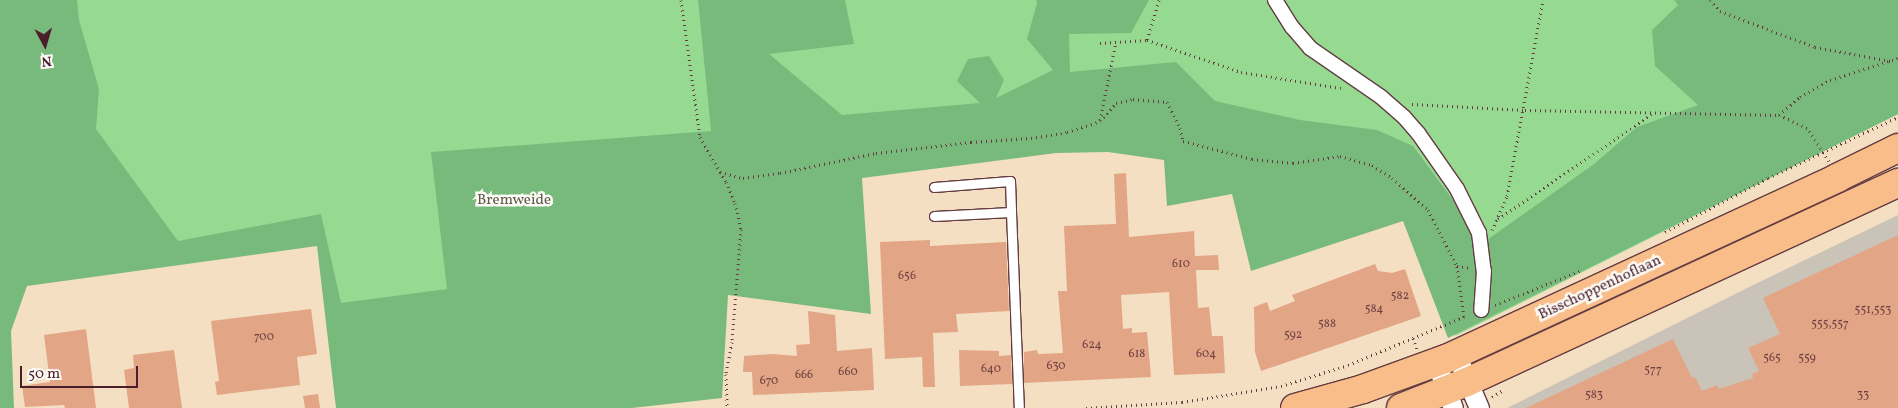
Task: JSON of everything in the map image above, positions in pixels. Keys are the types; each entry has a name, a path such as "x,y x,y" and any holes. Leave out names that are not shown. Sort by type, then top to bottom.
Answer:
{"main road":[{"name":"Bisschoppenhoflaan","path":"1295,408 1363,389 1446,358 1898,148"},
{"name":"Bisschoppenhoflaan","path":"1401,408 1455,394 1898,183"}],"street":[{"path":"1275,0 1292,27 1310,48 1386,102 1418,133 1457,189 1474,219 1482,248 1484,271 1478,311"},
{"path":"1446,358 1455,394 1479,408"}],"lane":[{"path":"934,187 1010,181 1019,408"},
{"path":"934,216 1012,212"}],"path":[{"path":"680,0 700,137 720,172 735,204 741,229 732,342 726,374 727,408"},
{"path":"1147,40 1159,0"},
{"path":"1482,248 1498,220 1507,196 1525,110 1543,0"},
{"path":"1710,0 1720,11 1814,47 1892,61"},
{"path":"1100,43 1147,40 1241,72 1345,89"},
{"path":"1100,121 1116,42"},
{"path":"1779,115 1800,97 1830,80 1898,58"},
{"path":"720,172 743,178 780,173 876,152 970,142 1031,138 1067,132 1100,121 1116,103 1134,99 1167,102 1180,128 1183,141 1252,159 1293,163 1340,156 1372,165 1407,190 1428,210 1457,266 1464,317"},
{"path":"1386,102 1525,110 1779,115 1807,128 1824,151"},
{"path":"1498,220 1653,113"},
{"path":"1657,237 1824,151 1898,117"},
{"path":"1086,408 1182,402 1281,386 1323,374 1587,269"}],"shaded area":[{"path":"1898,215 1898,408 1507,408 1741,291"}],"green space":[{"name":"Bremweide","path":"0,0 1898,0 1898,114 1455,336 1406,195 1157,140 716,175 595,408 339,408 318,244 0,259"},
{"path":"0,0 77,0 79,20 99,89 96,129 178,241 321,214 341,303 447,289 431,152 711,131 698,0 845,0 854,44 769,54 842,115 980,103 957,81 968,59 989,56 1004,80 996,98 1053,70 1027,39 1037,3 1036,0 1149,0 1131,33 1069,34 1070,72 1176,62 1215,101 1300,120 1377,130 1413,146 1484,242 1594,164 1637,127 1698,105 1655,66 1652,30 1678,5 1674,0 1898,0 1898,114 1448,338 1403,221 1251,271 1232,194 1167,206 1164,160 1108,152 1056,153 862,178 871,314 728,295 722,398 632,408 336,408 317,246 27,286 11,331 14,408 0,408"},
{"path":"1892,162 1850,196 1606,303 1621,290"}],"building":[{"path":"1126,173 1129,237 1194,231 1195,256 1218,255 1219,270 1196,270 1198,308 1209,307 1212,336 1223,336 1225,373 1174,375 1169,292 1121,295 1123,329 1132,328 1132,333 1147,332 1151,377 1024,383 1024,352 1037,350 1038,354 1063,353 1058,291 1067,291 1064,226 1116,224 1114,174"},
{"path":"1898,235 1898,408 1526,408 1673,339 1692,378 1695,377 1702,391 1717,385 1719,389 1753,378 1752,374 1759,371 1748,348 1780,334 1763,298"},
{"path":"930,240 930,246 1006,242 1009,311 956,314 958,332 933,333 935,387 923,387 922,357 885,359 880,242"},
{"path":"1375,264 1378,271 1392,273 1405,269 1421,316 1261,371 1255,352 1254,307 1267,302 1270,311 1295,301 1292,295"},
{"path":"311,309 317,354 297,357 300,385 217,395 215,382 219,381 211,321"},
{"path":"808,311 835,315 837,351 872,348 874,390 753,395 752,372 743,372 744,356 773,354 797,356 796,345 810,344"},
{"path":"86,329 96,408 65,408 64,405 25,407 22,386 50,382 44,335"},
{"path":"174,350 182,408 129,408 124,370 134,368 133,355"},
{"path":"959,350 999,351 999,356 1011,355 1012,384 960,386"},
{"path":"318,394 320,408 305,408 303,396"}]}
